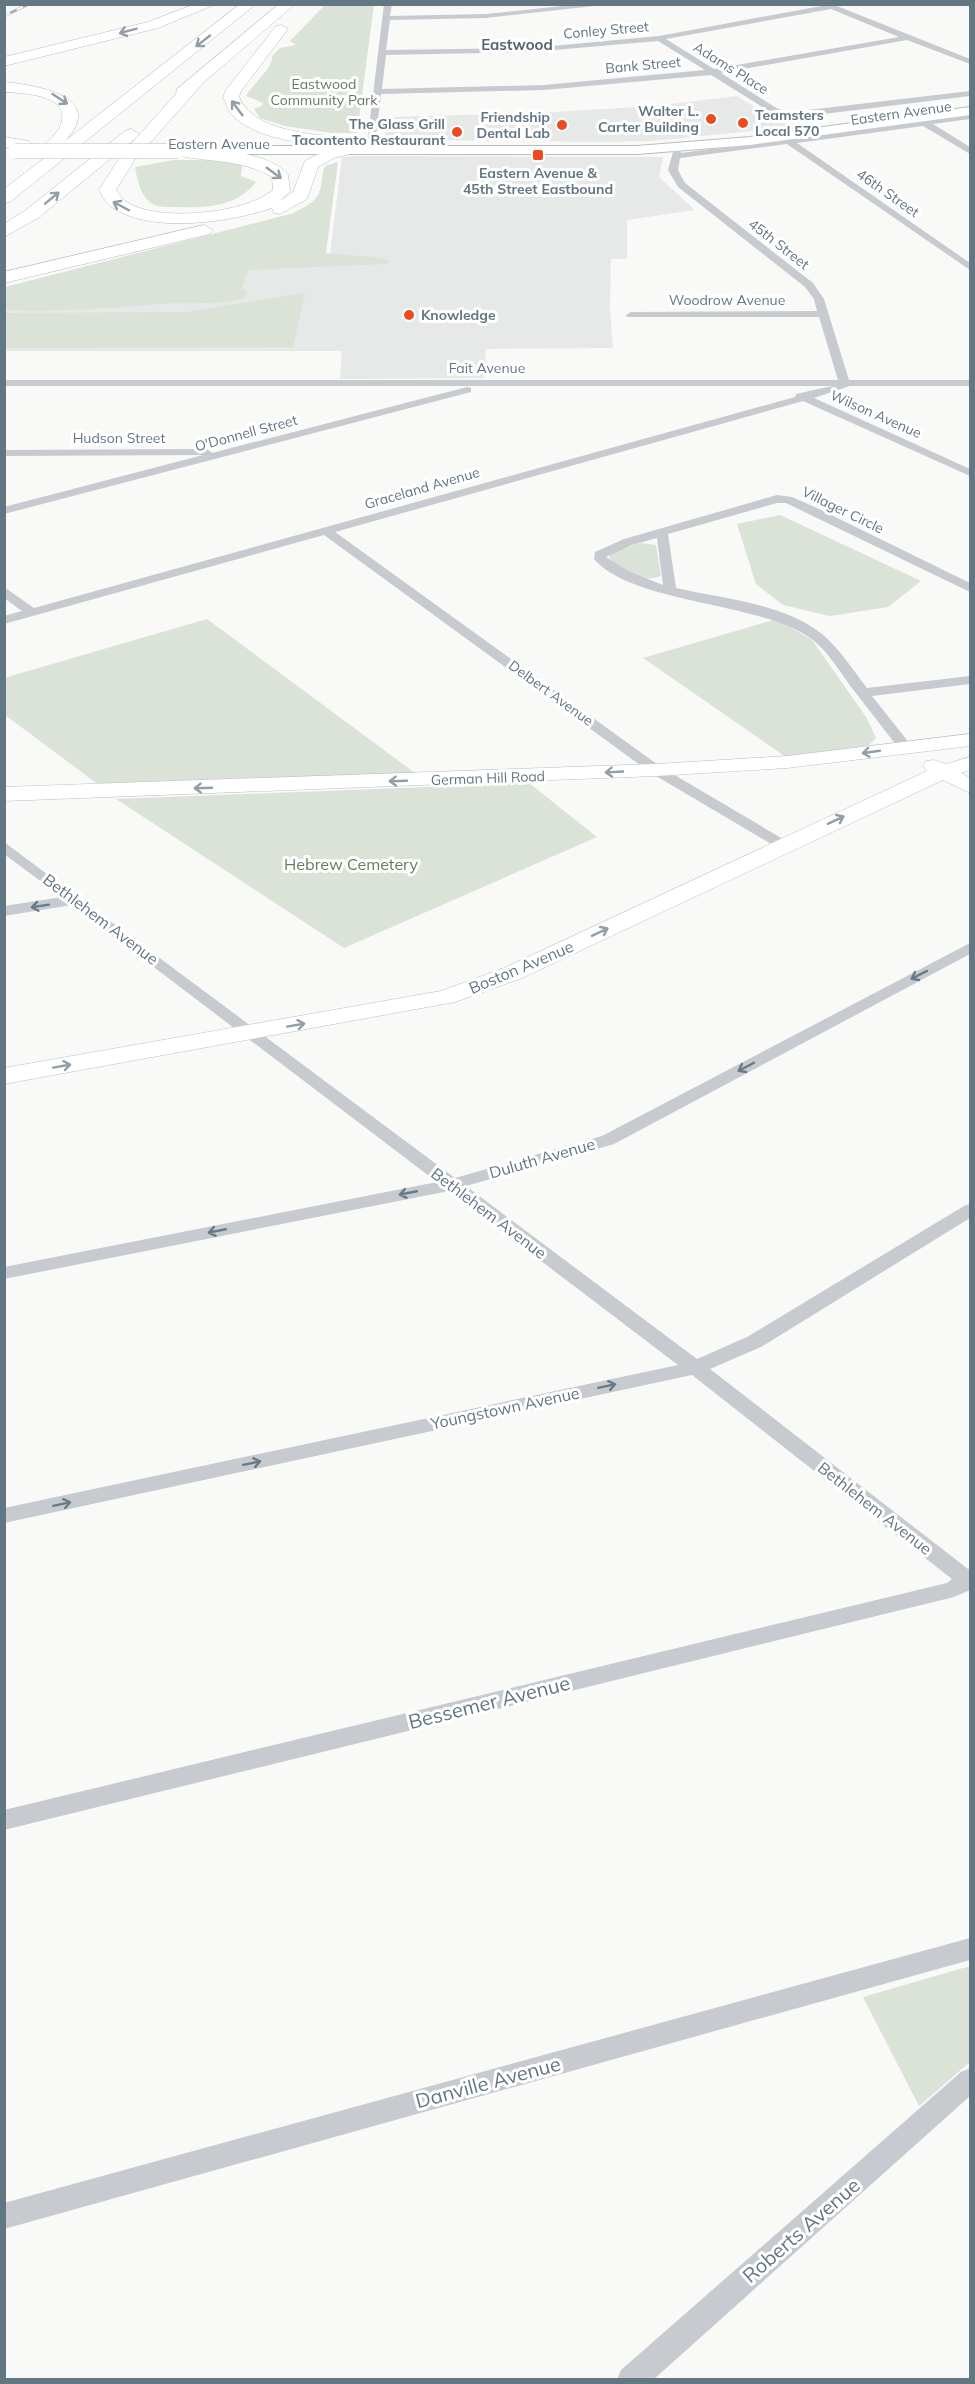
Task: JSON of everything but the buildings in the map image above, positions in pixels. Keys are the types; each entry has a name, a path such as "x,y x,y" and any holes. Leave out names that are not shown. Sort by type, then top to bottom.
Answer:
{"highway":[{"path":"4,62 153,25 209,4"},
{"path":"4,198 249,4"},
{"path":"4,232 32,214 288,4"},
{"path":"302,4 240,82 231,97 231,103 242,116 284,133 371,144"},
{"path":"181,147 257,163 280,176 285,189 282,195 267,205 240,213 210,217 146,215 112,202 107,190 119,168 198,79"},
{"path":"4,87 54,94 65,100 72,114 59,140 4,186"},
{"path":"256,144 279,150 290,160 303,189"},
{"path":"4,278 267,214 294,201 303,189 311,164 328,155 348,150"}],"main road":[{"name":"Eastern Avenue","path":"181,147 256,144 659,143 768,132 970,104"},
{"name":"Eastern Avenue","path":"10,146 677,152 970,111"},
{"path":"677,152 682,144 768,132"},
{"path":"593,151 653,146 659,143"}],"street":[{"path":"371,144 388,4"},
{"path":"386,18 486,16 610,4"},
{"path":"828,6 970,62"},
{"name":"Conley Street","path":"381,53 531,50 659,38 828,6"},
{"name":"Bank Street","path":"376,92 513,89 712,72 909,37"},
{"name":"Adams Place","path":"659,38 775,111 792,115"},
{"name":"Eastern Avenue","path":"792,115 827,113 970,94"},
{"name":"Eastern Avenue","path":"677,152 790,142 970,117"},
{"path":"925,123 970,151"},
{"name":"46th Street","path":"790,142 970,267"},
{"name":"45th Street","path":"677,152 673,175 681,185 809,285 819,299 844,383"},
{"name":"Woodrow Avenue","path":"631,315 823,314"},
{"name":"O'Donnell Street","path":"4,511 495,382"},
{"name":"Wilson Avenue","path":"768,382 970,473"},
{"name":"Fait Avenue","path":"4,383 970,383"},
{"name":"Graceland Avenue","path":"4,620 803,398 845,386 844,383"},
{"name":"Hudson Street","path":"4,453 233,452"},
{"name":"Villager Circle","path":"905,747 828,646 804,628 780,617 633,580 600,559 600,555 609,549 762,502 788,500 970,588"},
{"name":"Delbert Avenue","path":"325,531 656,770 783,845"},
{"path":"662,532 670,589"},
{"path":"4,591 31,612"},
{"path":"863,693 970,680"},
{"name":"German Hill Road","path":"4,794 326,784 656,770 787,762 970,740"},
{"path":"905,747 970,787"},
{"name":"Boston Avenue","path":"4,1076 414,1004 469,990 513,974 783,845 943,772 970,763"},
{"name":"Bethlehem Avenue","path":"4,846 253,1032 969,1579"},
{"path":"4,911 75,900"},
{"name":"Duluth Avenue","path":"4,1273 451,1185 608,1140 970,948"},
{"name":"Youngstown Avenue","path":"4,1516 695,1368 753,1342 970,1210"},
{"name":"Bessemer Avenue","path":"4,1820 954,1589 969,1579"},
{"name":"Danville Avenue","path":"4,2216 970,1949"},
{"name":"Roberts Avenue","path":"631,2379 970,2080"}],"shaded area":[{"path":"737,96 771,117 801,126 652,141 392,140 385,137 386,117 537,113 654,106"},
{"path":"342,157 663,157 659,177 695,210 627,220 627,259 611,259 610,309 613,348 486,349 484,378 340,379 342,351 5,351 5,298 239,269 330,254"}],"green space":[{"name":"Eastwood Community Park","path":"325,5 374,5 357,133 332,133 285,126 260,118 254,109 262,106 263,103 246,96 270,65 272,56 280,48 296,45 290,41"},
{"path":"174,160 221,160 242,165 241,176 256,182 240,196 222,204 191,207 156,205 145,197 138,182 135,167"},
{"path":"338,162 326,253 381,258 389,261 385,264 248,270 242,288 247,291 247,295 235,301 69,310 5,310 5,287 294,213 316,198 321,187 325,166"},
{"path":"305,293 293,347 5,348 5,313 186,312"},
{"path":"780,515 921,581 888,607 830,616 783,605 756,584 737,524"},
{"path":"640,543 656,545 661,576 647,578 633,575 609,558 611,553"},
{"path":"207,619 419,776 99,785 5,715 4,678"},
{"path":"777,619 812,640 866,717 876,738 869,745 786,757 643,658"},
{"name":"Hebrew Cemetery","path":"529,783 597,837 344,948 116,799"},
{"path":"970,1966 970,2062 919,2106 863,1997"}],"railway":[{"path":"4,16 29,4"}],"place":[{"name":"Walter L. Carter Building","path":"711,119"},
{"name":"Teamsters Local 570","path":"743,123"},
{"name":"Friendship Dental Lab","path":"562,125"},
{"name":"The Glass Grill Tacontento Restaurant","path":"457,132"},
{"name":"Eastern Avenue & 45th Street Eastbound","path":"538,155"},
{"name":"Knowledge","path":"409,315"}],"district":[{"name":"Eastwood","path":"517,44"}]}
